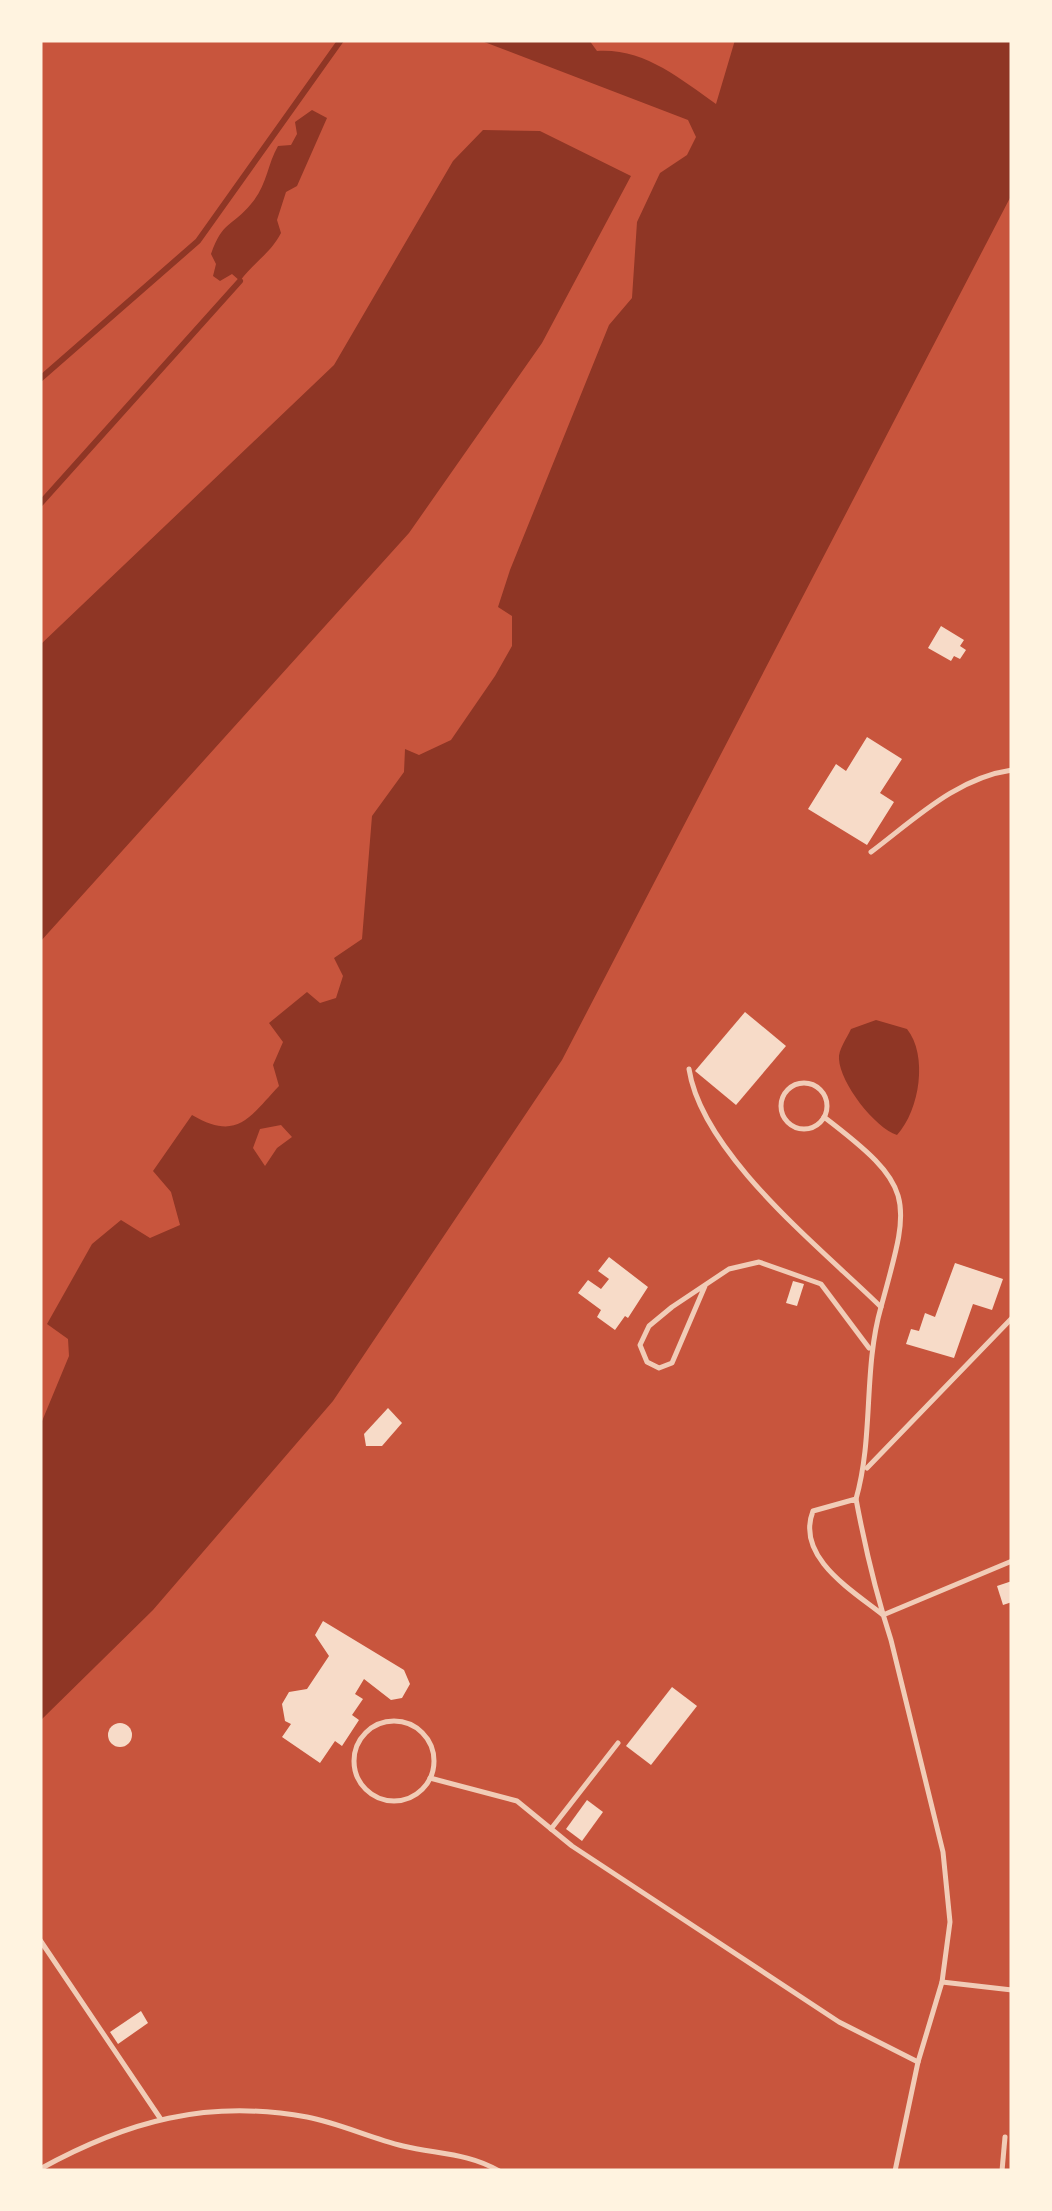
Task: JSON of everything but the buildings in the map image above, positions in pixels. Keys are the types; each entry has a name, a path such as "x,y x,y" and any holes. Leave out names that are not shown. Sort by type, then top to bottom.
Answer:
{"lane":[{"path":"871,852 961,785 985,774 1012,770"},
{"path":"689,1068 692,1084 722,1142 755,1185 881,1306"},
{"path":"798,1084 813,1084 824,1094 824,1117 813,1127 792,1125 781,1106 785,1092 798,1084"},
{"path":"824,1117 878,1158 898,1184 904,1224 870,1348 864,1470 856,1499 943,1852 950,1922 942,1982 918,2062 895,2171"},
{"path":"705,1286 672,1363 660,1368 647,1362 640,1345 648,1326 729,1269 759,1262 821,1284 870,1348"},
{"path":"864,1470 1012,1318"},
{"path":"856,1499 813,1511 809,1521 816,1554 838,1579 883,1615"},
{"path":"883,1615 1012,1560"},
{"path":"390,1721 415,1727 432,1747 430,1778 417,1794 405,1800 378,1799 358,1781 354,1754 358,1742 367,1732 390,1721"},
{"path":"551,1828 618,1743"},
{"path":"430,1778 517,1801 551,1828 839,2022 918,2062"},
{"path":"40,1940 160,2118"},
{"path":"942,1982 1012,1990"},
{"path":"40,2168 89,2142 160,2118 237,2108 310,2118 405,2146 452,2152 499,2171"},
{"path":"1002,2171 1004,2137"}],"shaded area":[{"path":"479,40 589,40 597,51 630,54 660,67 716,104 735,40 1012,40 1012,194 562,1060 333,1401 153,1610 40,1721 40,1426 69,1356 68,1339 47,1324 92,1244 121,1220 150,1238 180,1225 171,1192 153,1171 192,1115 220,1126 241,1123 279,1086 273,1065 283,1042 269,1023 307,992 320,1003 336,998 343,976 334,958 362,939 372,816 404,772 405,749 419,755 451,740 512,646 512,616 498,607 510,570 609,325 632,298 637,222 660,173 687,155 696,137 688,120","holes":["281,1125 292,1137 277,1148 265,1166 253,1148 260,1129"]},
{"path":"312,110 327,118 297,186 286,192 277,220 281,233 240,281 232,274 220,281 213,276 216,264 211,254 220,235 256,197 278,146 291,145 297,134 295,122"},
{"path":"483,130 540,131 631,176 542,343 409,533 40,942 40,645 334,365 453,161"},
{"path":"876,1020 907,1029 918,1053 916,1097 897,1135 879,1124 860,1103 845,1080 839,1059 851,1029"}],"waterway":[{"path":"40,379 198,241 341,40"},
{"path":"40,504 240,281"}]}
